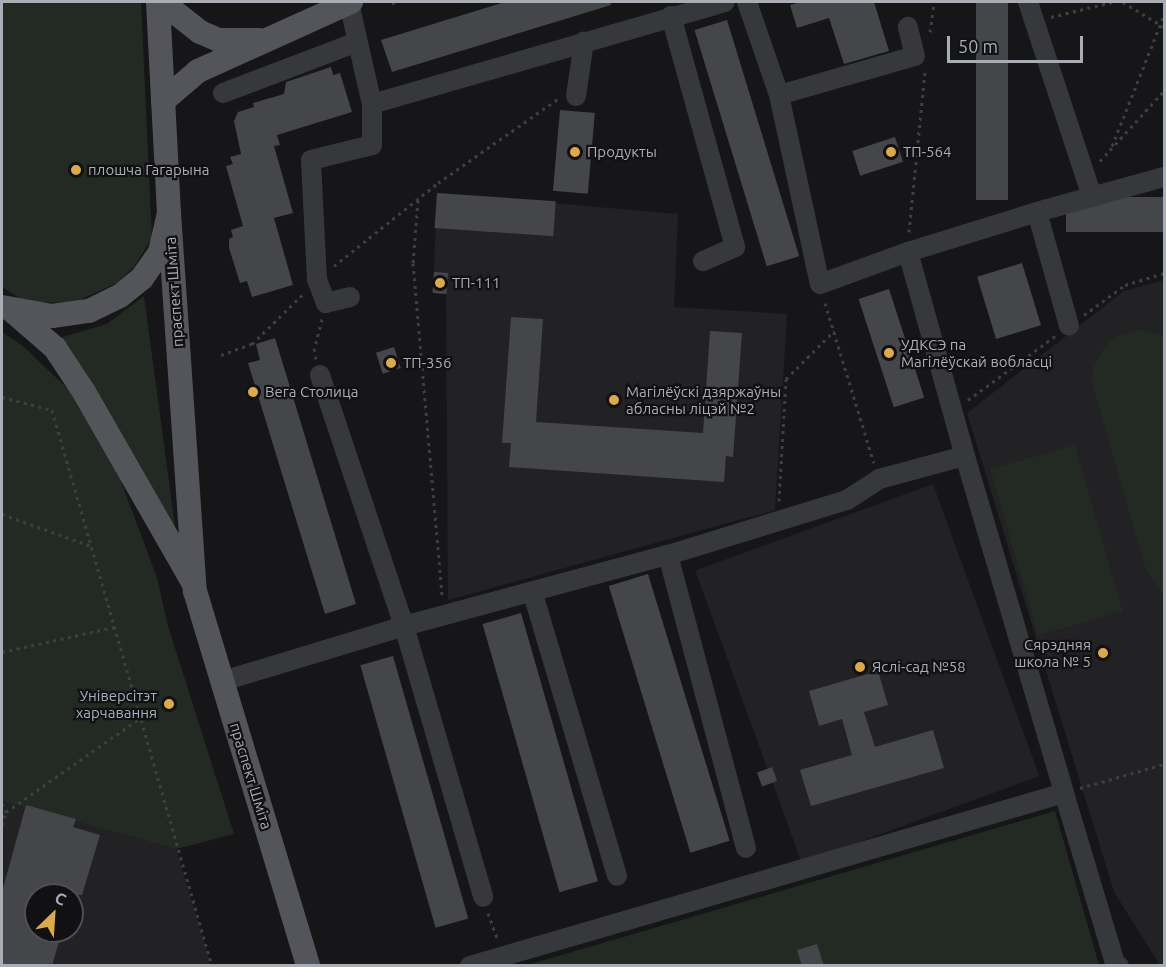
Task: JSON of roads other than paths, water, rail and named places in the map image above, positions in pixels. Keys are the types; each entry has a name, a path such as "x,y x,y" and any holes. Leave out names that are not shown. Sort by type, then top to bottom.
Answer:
{"main road":[{"path":"160,2 200,32 219,39 270,40"},
{"name":"праспект Шміта","path":"160,2 169,213 195,587 308,966"},
{"path":"163,101 198,71 350,2"},
{"path":"4,306 52,316 89,311 120,296 142,278 160,252 169,213"},
{"name":"праспект Шміта","path":"4,306 55,348 78,383 195,587"}],"lane":[{"path":"350,2 372,104 372,145 311,160 317,280 326,303 350,297"},
{"path":"372,104 724,2"},
{"path":"747,2 779,95 820,284 908,252 1037,212 1089,188 1164,177"},
{"path":"1028,2 1089,188"},
{"path":"671,16 735,247 703,261"},
{"path":"779,95 915,56 908,27"},
{"path":"223,93 357,42"},
{"path":"577,91 584,42"},
{"path":"1037,212 1069,326"},
{"path":"908,252 1064,793 1115,963 1119,966"},
{"path":"320,375 404,626 483,897"},
{"path":"223,681 404,626 533,594 778,522 847,500 879,479 965,456"},
{"path":"668,555 746,848"},
{"path":"533,594 617,876"},
{"path":"470,966 1064,793"}],"place":[{"name":"Продукты","path":"575,152"},
{"name":"ТП-564","path":"891,152"},
{"name":"плошча Гагарына","path":"76,170"},
{"name":"ТП-111","path":"440,283"},
{"name":"УДКСЭ па Магілёўскай вобласці","path":"889,353"},
{"name":"ТП-356","path":"391,363"},
{"name":"Вега Столица","path":"253,392"},
{"name":"Магілёўскі дзяржаўны абласны ліцэй №2","path":"614,400"},
{"name":"Сярэдняя школа № 5","path":"1103,653"},
{"name":"Яслі-сад №58","path":"860,667"},
{"name":"Універсітэт харчавання","path":"169,704"}]}
